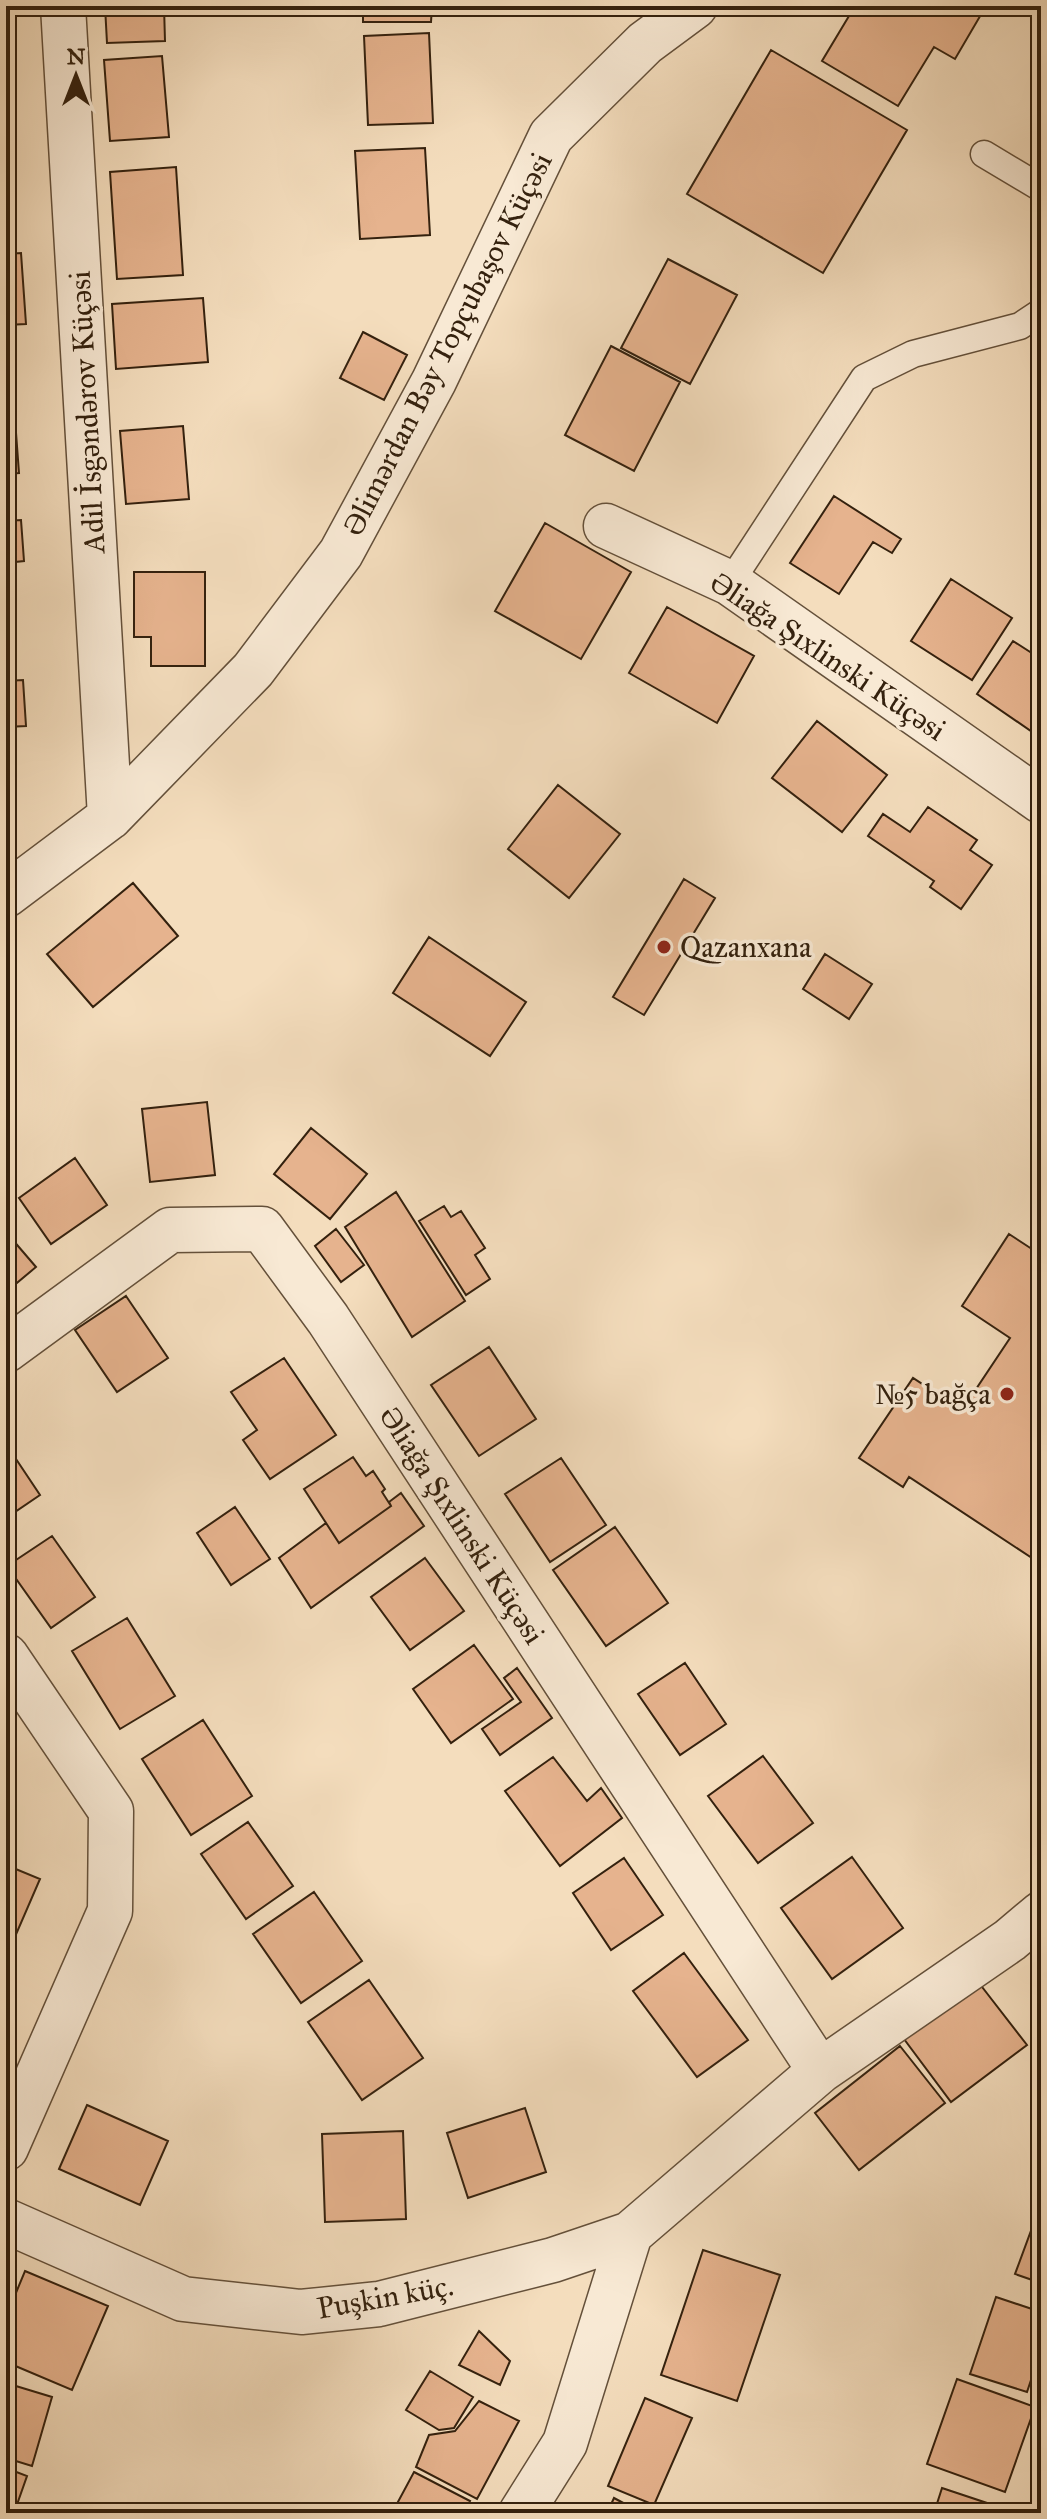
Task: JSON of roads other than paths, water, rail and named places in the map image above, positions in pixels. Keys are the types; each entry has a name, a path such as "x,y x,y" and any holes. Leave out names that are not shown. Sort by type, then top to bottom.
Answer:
{"street":[{"name":"Adil İsgəndərov Küçəsi","path":"63,6 110,817"},
{"name":"Əlimərdan Bəy Topçubaşov Küçəsi","path":"6,895 110,817 253,670 341,553 434,381 551,136 645,43 695,6"},
{"name":"Əliağa Şıxlinski Küçəsi","path":"606,526 730,583 1041,801"},
{"name":"Əliağa Şıxlinski Küçəsi","path":"6,1350 170,1230 262,1229 328,1319 820,2071"},
{"path":"6,1656 111,1811 110,1911 6,2148"},
{"path":"521,2513 565,2443 630,2234 820,2071 1010,1940 1041,1914"},
{"name":"Puşkin küç.","path":"6,2221 183,2299 301,2312 379,2304 553,2260 630,2234"}],"lane":[{"path":"984,154 1041,188"},
{"path":"730,583 864,378 913,354 1020,326 1041,312"}],"place":[{"name":"Qazanxana","path":"664,947"},
{"name":"№5 bağça","path":"1007,1394"}]}
